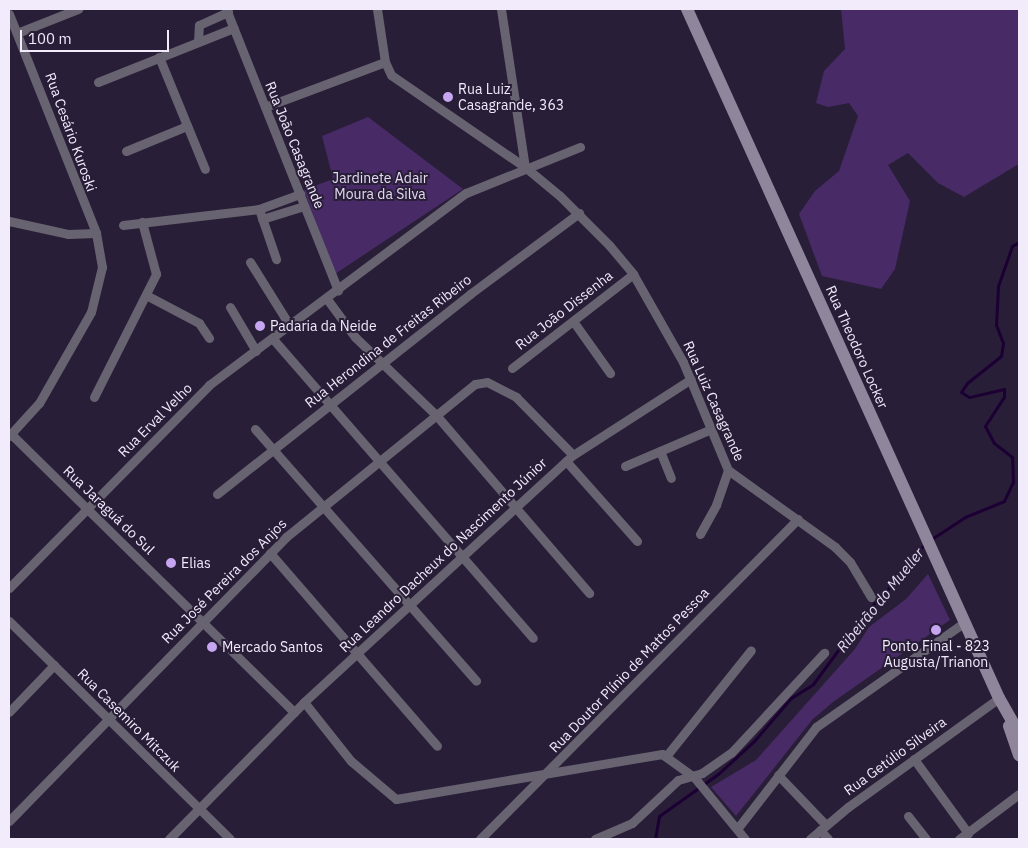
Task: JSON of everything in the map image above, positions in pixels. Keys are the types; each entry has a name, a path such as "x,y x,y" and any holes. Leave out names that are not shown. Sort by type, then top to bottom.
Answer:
{"main road":[{"name":"Rua Theodoro Locker","path":"687,9 965,622 1000,698 1019,733"},
{"name":"Rua Theodoro Locker","path":"1000,698 1019,754"}],"street":[{"path":"17,33 78,9"},
{"name":"Rua Luiz Casagrande","path":"376,9 385,62 397,79 525,167 579,214 633,274 691,378 710,430 728,470 741,482 798,519 843,554 871,598"},
{"path":"501,9 525,167"},
{"path":"198,42 199,25 227,11"},
{"name":"Rua João Casagrande","path":"227,11 338,291"},
{"name":"Rua Cesário Kuroski","path":"9,14 96,233 102,267 91,312 44,397 10,435"},
{"path":"98,82 234,28"},
{"path":"158,57 205,168"},
{"path":"265,107 385,62"},
{"path":"126,152 187,126"},
{"name":"Rua Erval Velho","path":"9,588 199,394 338,291 459,197 525,167 580,147"},
{"path":"123,225 259,209 300,194"},
{"path":"262,219 304,206"},
{"path":"259,209 276,259"},
{"name":"Rua Herondina de Freitas Ribeiro","path":"217,494 381,364 579,214"},
{"path":"9,220 68,234 96,233"},
{"path":"94,397 146,295 156,269 142,222"},
{"path":"250,262 290,326"},
{"name":"Rua João Dissenha","path":"512,368 633,274"},
{"path":"146,295 199,323 209,338"},
{"path":"327,299 355,337 436,415 589,592"},
{"path":"230,307 256,351"},
{"path":"573,321 610,373"},
{"path":"273,339 533,638"},
{"name":"Rua Leandro Dacheux do Nascimento Júnior","path":"169,839 304,702 569,458 691,378"},
{"name":"Rua José Pereira dos Anjos","path":"9,821 270,553 323,506 479,382 516,396 569,458"},
{"path":"256,429 476,681"},
{"path":"625,466 710,430"},
{"name":"Rua Jaraguá do Sul","path":"10,435 87,508 294,712"},
{"path":"660,451 671,478"},
{"path":"569,458 637,541"},
{"path":"700,534 716,505 728,470"},
{"name":"Rua Doutor Plínio de Mattos Pessoa","path":"480,839 550,771 798,519"},
{"path":"270,553 437,746"},
{"name":"Rua Casemiro Mitczuk","path":"9,620 230,839"},
{"path":"737,829 802,742 830,715 965,622"},
{"path":"667,755 751,650"},
{"path":"595,839 632,823 672,784 699,784 732,753 824,653"},
{"path":"9,712 54,665"},
{"name":"Rua Getúlio Silveira","path":"810,839 914,759 1000,698"},
{"path":"304,702 351,761 392,798 399,800 650,754 667,755 699,784 745,839"},
{"path":"914,759 968,833"},
{"path":"778,775 823,828 828,839"},
{"path":"959,839 1019,794"},
{"path":"908,816 926,839"}],"green space":[{"path":"841,9 1019,9 1019,164 964,197 938,183 908,153 888,165 910,201 895,269 881,289 822,276 799,214 815,191 839,171 858,116 849,103 828,107 816,103 824,71 845,49"},
{"name":"Jardinete Adair Moura da Silva","path":"368,117 463,189 335,274 304,190 333,179 322,136"},
{"path":"928,574 950,620 833,702 812,720 736,816 711,787 756,760 855,649 869,627 906,599"}],"waterway":[{"name":"Ribeirão do Mueller","path":"930,540 965,517 1004,501 1013,482 1012,457 994,443 985,426 1004,397 1004,389 969,397 961,392 967,383 1001,356 1003,343 996,325 998,286 1012,246 1019,242"},
{"name":"Ribeirão do Mueller","path":"655,839 659,816 718,774 754,741 791,698 813,684 867,611 900,576 913,554 926,544"}],"place":[{"name":"Rua Luiz Casagrande, 363","path":"448,97"},
{"name":"Padaria da Neide","path":"260,326"},
{"name":"Elias","path":"171,563"},
{"name":"Ponto Final - 823 Augusta/Trianon","path":"936,630"},
{"name":"Mercado Santos","path":"212,647"}]}
